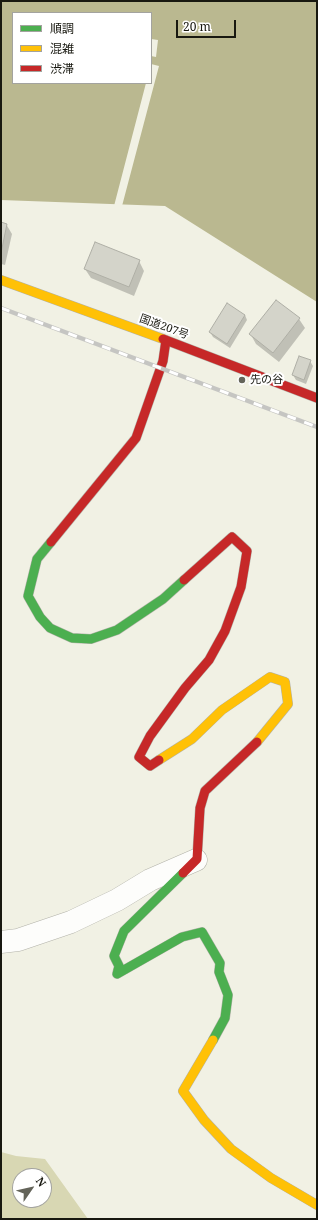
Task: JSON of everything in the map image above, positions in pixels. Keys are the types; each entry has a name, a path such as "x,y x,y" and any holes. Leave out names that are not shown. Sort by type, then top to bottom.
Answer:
{"main road":[{"name":"国道207号","path":"1,280 166,340 317,398"},
{"path":"166,340 163,361 136,438 37,559 28,596 40,617 50,628 72,638 91,639 117,630 163,599 232,538 248,551 241,587 225,631 209,660 185,688 150,736 139,757 150,766 192,739 222,710 270,677 285,682 288,704 261,738 205,791 200,808 197,859 124,931 114,956 119,966 117,974 182,937 202,932 220,963 219,972 228,996 225,1018 183,1091 204,1120 231,1149 271,1178 317,1205"}],"street":[{"path":"1,942 18,940 71,922 117,900 150,880 197,859"}],"green space":[{"path":"1,1152 16,1156 45,1159 51,1168 12,1168 12,1208 52,1208 52,1169 88,1219 1,1219"}],"shaded area":[{"path":"1,1 317,1 317,302 165,206 1,200"}],"pier":[{"path":"152,39 158,40 156,57 152,56"},
{"path":"152,64 159,66 122,206 114,206 146,84 152,84"}],"building":[{"path":"1,222 7,224 1,253"},
{"path":"95,242 140,260 129,287 84,269"},
{"path":"276,300 300,318 273,353 249,334"},
{"path":"227,303 245,315 227,344 209,332"},
{"path":"299,356 311,360 304,380 292,375"}],"railway":[{"path":"1,308 317,427"}],"traffic: fast":[{"path":"51,542 37,559 28,596 40,617 50,628 72,638 91,639 117,630 163,599 184,580"},
{"path":"183,873 124,931 114,956 119,966 117,974 182,937 202,932 220,963 219,972 228,995 225,1018 213,1040"}],"traffic: slow":[{"path":"1,280 163,339"},
{"path":"159,760 192,739 222,710 270,677 285,682 288,704 257,742"},
{"path":"213,1040 183,1091 204,1120 231,1149 271,1178 317,1205"}],"traffic: jam":[{"path":"163,339 317,398"},
{"path":"51,542 136,438 163,361 166,340"},
{"path":"159,760 150,766 139,757 150,736 185,688 209,660 225,631 241,587 247,551 232,537 184,580"},
{"path":"183,873 197,859 200,808 205,791 257,742"}],"place":[{"name":"先の谷","path":"242,380"}]}
